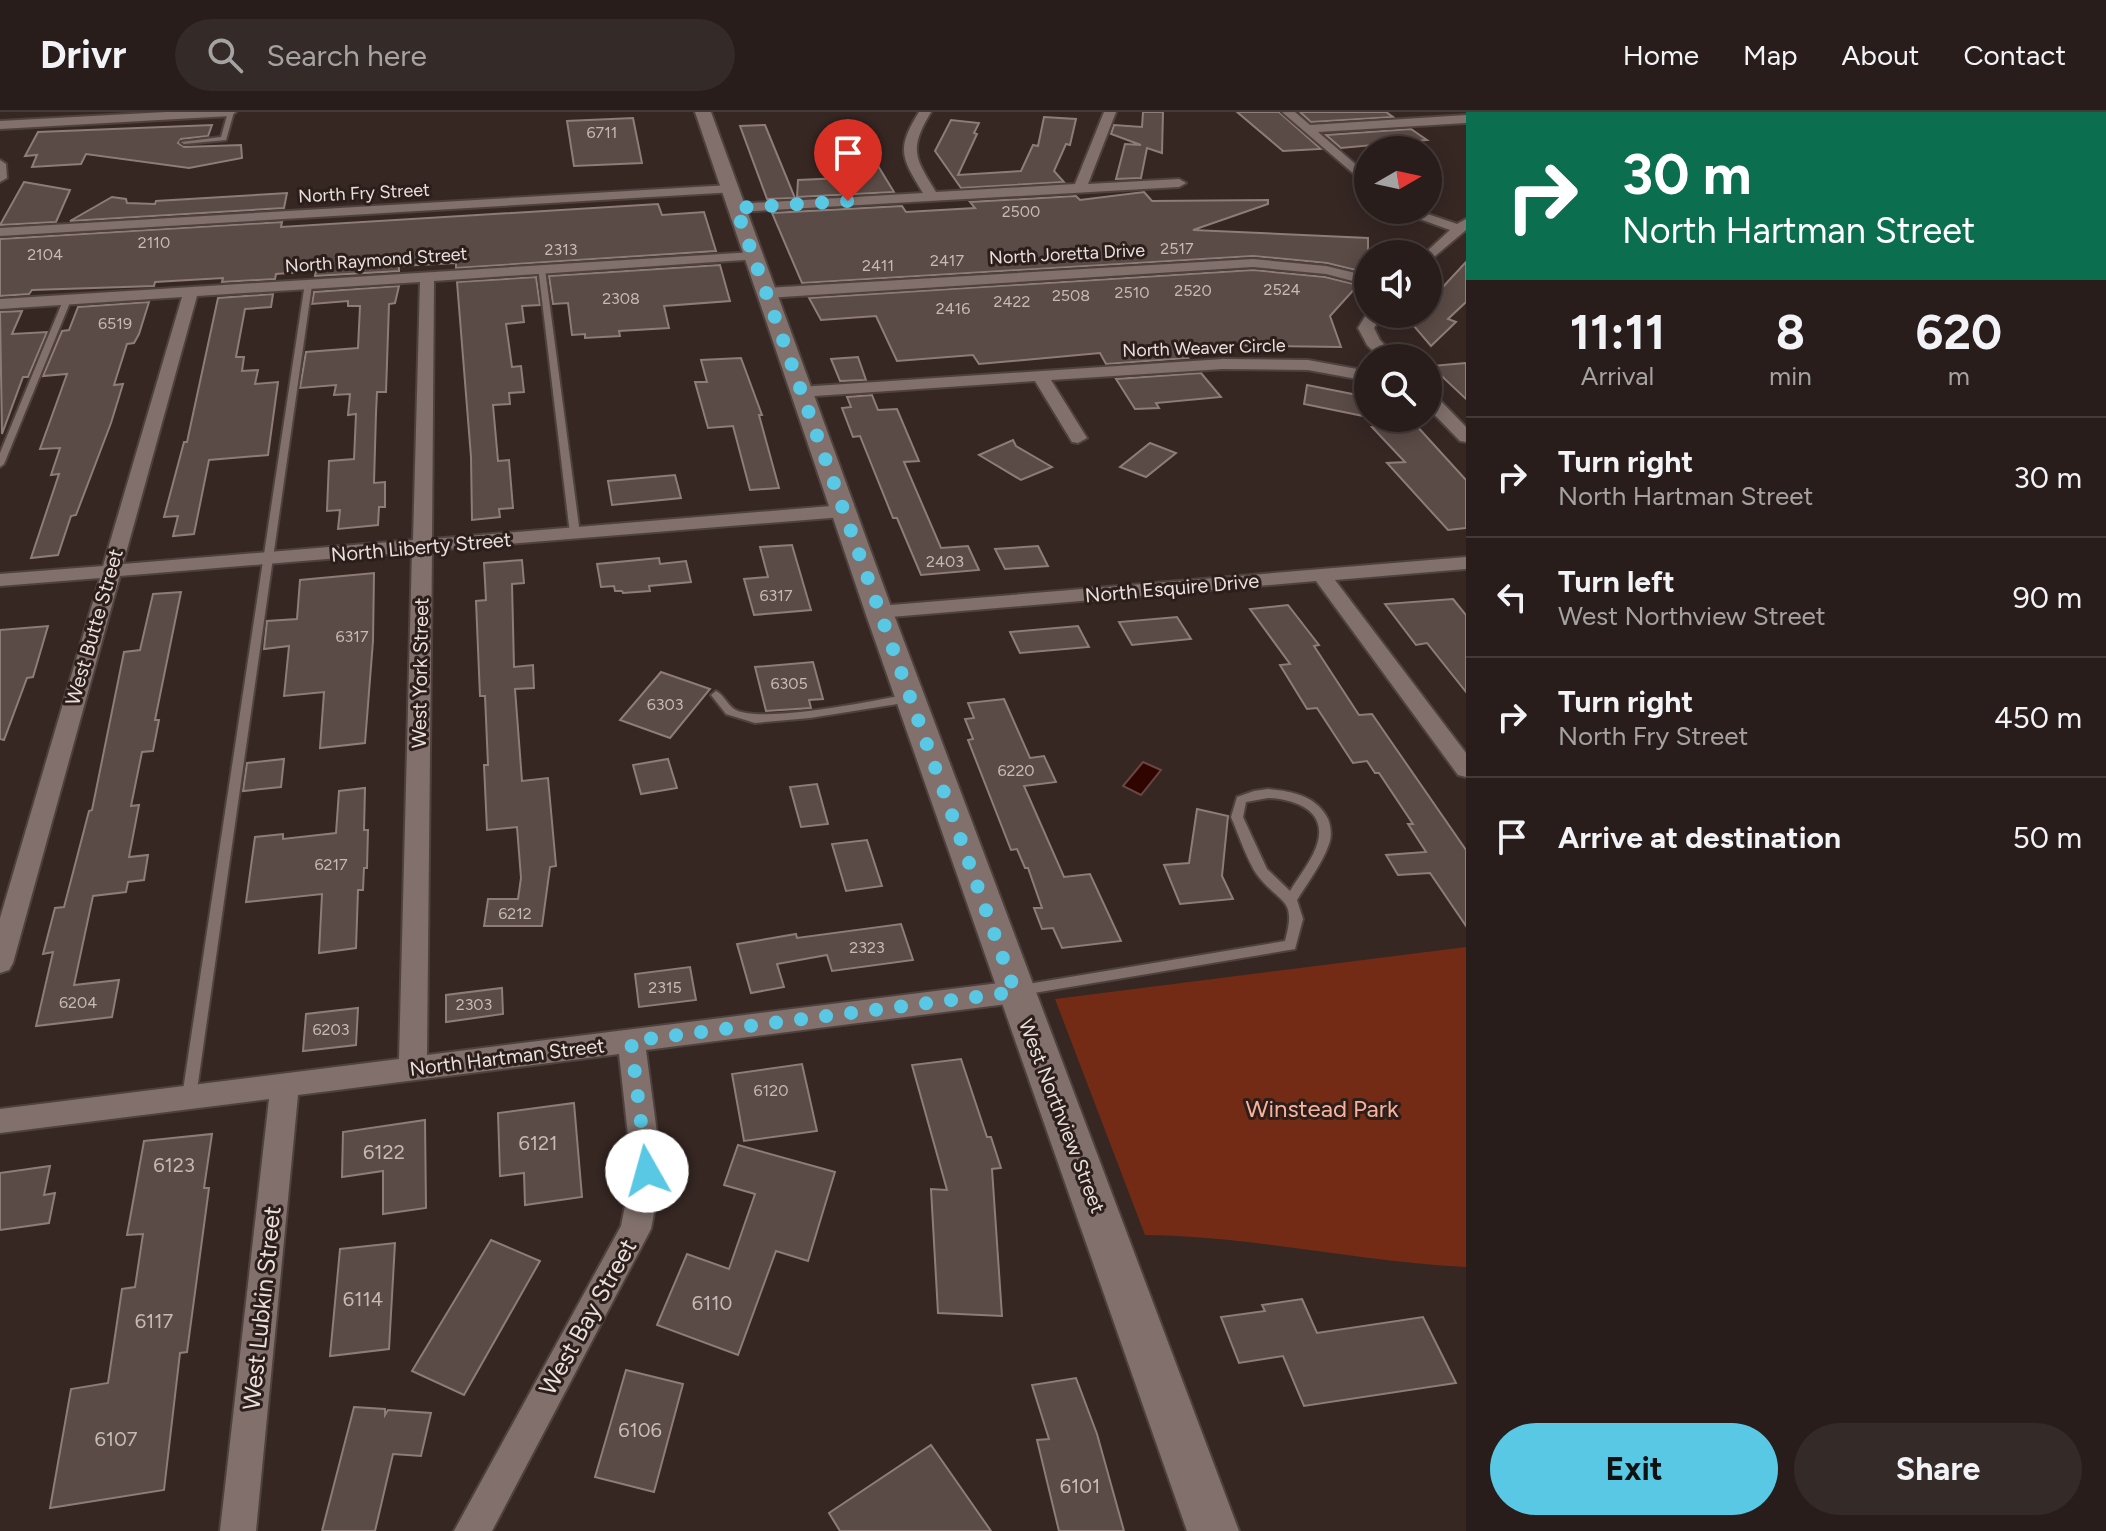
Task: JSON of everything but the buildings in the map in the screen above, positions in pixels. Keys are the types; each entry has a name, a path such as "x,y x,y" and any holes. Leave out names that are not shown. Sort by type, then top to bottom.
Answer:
{"street":[{"path":"0,125 231,112"},
{"name":"West Northview Street","path":"703,112 1015,992 1110,1242 1213,1531"},
{"path":"925,112 907,147 909,158 932,197"},
{"path":"1080,188 1110,112"},
{"path":"1288,112 1354,170"},
{"path":"1307,129 1466,119"},
{"path":"0,164 0,178"},
{"name":"North Fry Street","path":"0,232 733,199 932,197 1179,183"},
{"path":"1442,244 1461,226"},
{"name":"North Raymond Street","path":"0,304 754,256"},
{"name":"North Joretta Drive","path":"766,293 1253,263 1326,270 1354,277"},
{"name":"West York Street","path":"413,1069 427,277"},
{"name":"West Butte Street","path":"0,963 191,292"},
{"name":"North Weaver Circle","path":"800,392 1260,363 1308,365 1354,373"},
{"path":"1040,376 1078,438"},
{"path":"1442,405 1466,409"},
{"path":"1442,412 1466,437"},
{"name":"North Liberty Street","path":"0,580 843,511"},
{"name":"North Esquire Drive","path":"879,612 1466,563"},
{"path":"1321,575 1466,769"},
{"name":"North Hartman Street","path":"0,1121 1015,992"},
{"name":"West Bay Street","path":"472,1531 636,1229 647,1171 631,1041"},
{"name":"West Lubkin Street","path":"238,1531 285,1085"}],"lane":[{"path":"184,142 224,139 231,112"},
{"path":"541,269 575,534"},
{"path":"189,1097 308,285"},
{"path":"0,464 67,300"},
{"path":"716,695 730,711 755,719 810,714 910,698"},
{"path":"1015,992 1290,945 1297,919 1291,900 1262,872 1237,817 1241,800 1255,792 1280,791 1301,798 1321,818 1325,840 1291,900"}],"green space":[{"name":"Winstead Park","path":"1466,947 1466,1267 1226,1240 1145,1235 1055,999"}],"shaded area":[{"path":"1143,762 1161,770 1141,795 1123,786"}],"route":[{"path":"647,1171 631,1041 1015,992 736,208 848,201"}]}
